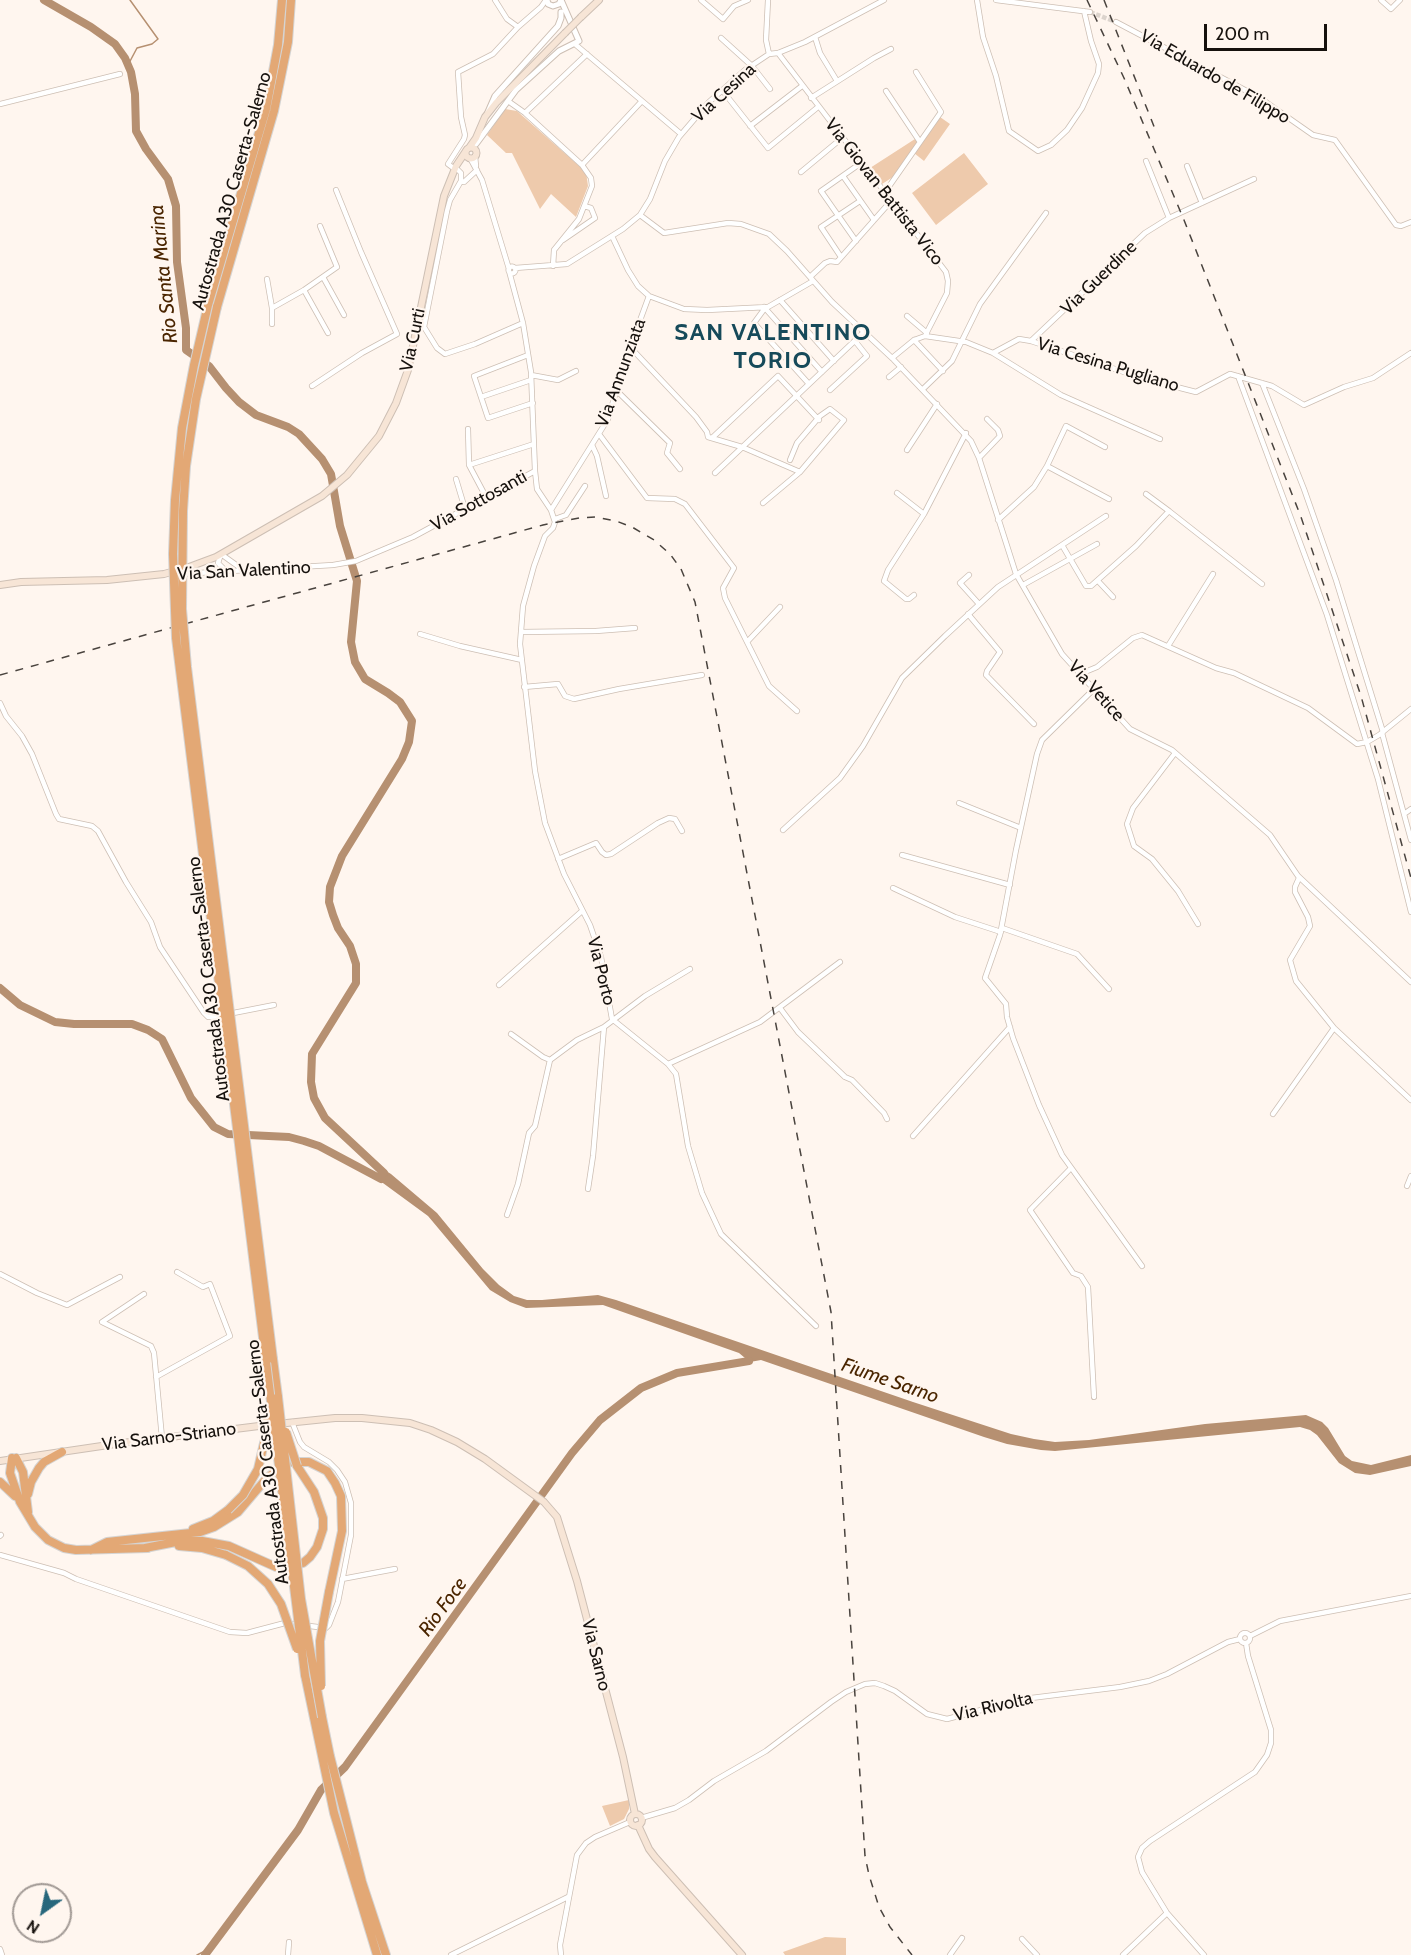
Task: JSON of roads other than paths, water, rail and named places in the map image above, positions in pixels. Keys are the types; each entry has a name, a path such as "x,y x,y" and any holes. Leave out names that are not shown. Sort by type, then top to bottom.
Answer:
{"highway":[{"name":"Autostrada A30 Caserta-Salerno","path":"282,0 278,45 266,109 213,306 196,399 186,466 182,609 301,1599 330,1756 362,1882 386,1955"},
{"name":"Autostrada A30 Caserta-Salerno","path":"291,0 288,42 274,111 194,365 182,428 175,500 174,610 177,650 304,1676 334,1813 377,1955"},
{"path":"172,1535 213,1521 243,1495 251,1483 263,1453 266,1417 264,1360"},
{"path":"145,1548 181,1541 202,1541 228,1546 276,1567 285,1568 303,1563 310,1557 317,1547 323,1529 323,1518 314,1492 297,1466 289,1443 283,1407 278,1397"},
{"path":"23,1500 39,1468 44,1462 62,1452"},
{"path":"14,1458 10,1473 29,1517 40,1532 53,1543 64,1548 91,1550 181,1546 202,1548 226,1555 248,1566 275,1593 288,1620 304,1676"},
{"path":"91,1550 107,1542 200,1532 227,1521 242,1508 266,1479 282,1466 302,1461 314,1463 327,1472 341,1496 342,1511 340,1542 320,1641 322,1717"},
{"path":"0,1482 23,1500"}],"main road":[{"path":"472,150 488,114 580,16 599,0"},
{"name":"Via Curti","path":"322,496 347,475 379,436 396,404 408,370 444,196 459,161 472,150"},
{"name":"Via San Valentino","path":"0,585 21,582 107,580 189,567 220,554 322,496"},
{"name":"Via Sarno-Striano","path":"0,1461 292,1422 353,1418 410,1423 458,1442 544,1502"},
{"name":"Via Sarno","path":"544,1502 557,1517 562,1530 623,1757 634,1814"},
{"path":"638,1825 632,1825 630,1822 630,1817 634,1814 638,1814 641,1818 638,1825 655,1857 742,1955"}],"street":[{"path":"495,0 507,19 518,27"},
{"path":"452,166 448,164 465,135 461,117 458,72 493,54 518,27 541,7 549,3 559,4 561,0 576,31 573,40 578,42 586,53 641,102 681,134"},
{"path":"701,0 723,19 734,6 748,0"},
{"path":"761,0 768,1 766,40 769,54"},
{"name":"Via Cesina","path":"640,215 650,199 665,161 681,134 722,90 769,54 778,53 815,37 884,0"},
{"path":"977,0 983,37 996,76 1009,131 1038,151 1052,145 1067,130 1082,108 1098,73 1099,64 1091,41 1087,11 996,0"},
{"path":"1381,0 1391,9 1400,0"},
{"path":"549,3 567,16"},
{"path":"488,114 492,101 499,92 558,26 561,12"},
{"name":"Via Eduardo de Filippo","path":"1116,22 1260,98 1313,135 1328,136 1335,140 1396,225 1401,226 1411,222"},
{"path":"815,37 820,53 837,81"},
{"path":"721,38 752,66 770,89"},
{"path":"472,150 508,101 552,56 578,42"},
{"path":"812,98 891,49"},
{"path":"525,113 586,53"},
{"name":"Via Giovan Battista Vico","path":"778,53 946,272 948,281 946,293 926,334"},
{"path":"883,191 890,185 941,112 916,72"},
{"path":"0,104 120,74"},
{"path":"750,126 802,86"},
{"path":"722,90 768,148 818,108"},
{"path":"886,91 920,142"},
{"path":"508,101 525,113 582,165 591,178 592,186 579,219 554,250 553,266"},
{"path":"582,165 641,102"},
{"path":"801,172 842,138"},
{"name":"Via Sottosanti","path":"346,563 413,537 535,471 531,378 523,323 512,281 513,270 476,168 472,150"},
{"path":"1146,161 1169,218"},
{"path":"856,241 821,191 861,163"},
{"path":"1187,165 1202,203"},
{"path":"461,181 467,181 476,168"},
{"path":"458,170 461,173 461,181 450,200 447,211 424,327 437,348 445,354 523,323"},
{"path":"843,176 874,220"},
{"name":"Via Guerdine","path":"1031,341 1145,233 1169,218 1254,179"},
{"path":"312,386 362,353 397,334 336,190"},
{"path":"841,257 821,227 860,201"},
{"path":"612,236 632,277 649,296 684,309 764,308 812,279 825,263 837,262 891,201"},
{"path":"561,241 595,218 591,208 584,206"},
{"path":"923,389 952,362 980,304 1046,213"},
{"path":"513,270 553,266 573,261 640,215"},
{"name":"Via Vetice","path":"640,215 664,233 728,223 741,224 769,234 787,251 832,302 892,358 966,433 979,458 1016,574 1062,654 1130,729 1175,753 1270,835 1299,878 1411,982"},
{"path":"272,308 304,290 337,267 320,225"},
{"path":"323,277 344,315"},
{"path":"267,279 272,324"},
{"path":"304,290 328,333"},
{"name":"Via Annunziata","path":"551,510 608,419 630,347 649,296"},
{"path":"780,300 834,361"},
{"path":"764,308 753,324 809,384"},
{"path":"764,308 822,372"},
{"path":"907,316 926,334 962,342 993,353 1061,395 1160,439"},
{"path":"715,473 864,332"},
{"path":"892,358 914,340 926,334"},
{"name":"Via Cesina Pugliano","path":"993,353 1019,339 1031,341 1145,379 1196,392 1221,377 1230,374 1238,376"},
{"path":"914,340 943,371"},
{"path":"830,390 867,356 855,341"},
{"path":"630,347 696,417 708,432 708,437 742,447 800,472"},
{"path":"1238,376 1280,390 1300,404 1307,405 1344,387 1380,374 1411,353"},
{"path":"528,355 474,376 488,418 533,403"},
{"path":"889,377 901,367"},
{"path":"481,397 531,378 558,380 576,371"},
{"path":"712,438 778,376 819,420"},
{"path":"1238,376 1312,571 1367,741 1411,912"},
{"path":"1262,383 1304,489 1332,569 1383,732 1411,840"},
{"path":"618,391 670,443 667,453 680,469"},
{"path":"907,450 937,404"},
{"path":"763,503 800,472 843,420 830,409 820,416 819,420 797,443 790,460"},
{"path":"979,458 1000,436 998,430 987,419"},
{"path":"998,519 1034,487 1066,426 1105,447"},
{"path":"468,429 470,465 486,497"},
{"path":"915,595 906,599 884,580 898,553 924,514 966,433"},
{"path":"599,434 647,498 675,498 685,504 734,568 723,588 723,593 769,686 796,711"},
{"path":"470,465 534,444"},
{"path":"592,445 597,456 606,496"},
{"path":"1047,466 1109,499"},
{"path":"535,471 537,489 555,520"},
{"path":"456,479 465,509"},
{"name":"Via Porto","path":"585,486 566,515 555,520 553,528 545,536 523,606 521,632 524,687 542,812 558,858 601,957 612,1019 676,1074 688,1146 702,1193 721,1234 816,1326"},
{"path":"897,493 924,514"},
{"path":"1146,494 1262,584"},
{"path":"1062,544 1086,585 1091,586 1136,546 1168,511"},
{"path":"783,830 840,778 863,746 902,678 998,587 1106,516"},
{"path":"1023,585 1097,544"},
{"path":"227,572 218,563 220,554 239,567"},
{"name":"Via San Valentino","path":"142,576 346,563"},
{"path":"969,574 960,583 979,604"},
{"path":"1168,646 1213,574"},
{"path":"1098,581 1113,597"},
{"path":"747,642 780,607"},
{"path":"968,614 1000,652 986,675 1034,724"},
{"path":"521,632 635,628"},
{"path":"420,634 522,660"},
{"path":"1080,674 1097,668 1133,638 1142,635 1216,668 1234,673 1308,708 1357,744 1383,732 1411,709"},
{"path":"524,687 558,684 565,696 574,699 619,688 702,675"},
{"path":"1094,689 1042,740 1037,754 1001,930 985,978 1006,1004 1010,1027 1039,1105 1062,1155 1142,1266"},
{"path":"0,703 6,716 22,736 32,754 59,819 92,826 98,831 151,922 160,947 204,1013 208,1017 213,1017 274,1005"},
{"path":"1175,753 1133,808 1127,824 1134,846 1152,859 1178,891 1198,924"},
{"path":"959,803 1022,828"},
{"path":"1404,814 1411,809"},
{"path":"558,858 596,843 606,855 611,854 669,818 675,819 682,831"},
{"path":"902,855 1010,885"},
{"path":"1299,878 1295,892 1308,917 1310,926 1304,939 1291,956 1290,965 1301,989 1334,1028 1411,1100"},
{"path":"893,888 955,917 1077,954 1109,989"},
{"path":"499,985 582,911"},
{"path":"668,1065 753,1026 840,962"},
{"path":"507,1215 518,1184 529,1133 535,1126 550,1060 577,1040 604,1027 645,996 690,969"},
{"path":"780,1008 798,1032 845,1077 852,1080 887,1119"},
{"path":"588,1189 604,1027"},
{"path":"913,1136 1010,1027"},
{"path":"1273,1114 1334,1028"},
{"path":"511,1034 550,1060"},
{"path":"1071,1168 1030,1210 1073,1272 1081,1276 1088,1287 1094,1397"},
{"path":"1407,1186 1411,1176"},
{"path":"156,1377 230,1336 210,1284 203,1287 177,1272"},
{"path":"0,1274 67,1305 120,1277"},
{"path":"144,1294 102,1322 151,1346 154,1353 162,1438"},
{"path":"0,1555 64,1573 218,1629 241,1634 285,1623 327,1627 338,1602 352,1524 348,1492 337,1470 300,1442 292,1422"},
{"path":"342,1579 395,1569"},
{"path":"1204,1955 1167,1913 1139,1867 1137,1857 1150,1841 1255,1772 1264,1762 1270,1749 1271,1730 1248,1656 1246,1643 1250,1636 1280,1621 1411,1596"},
{"path":"1246,1643 1240,1639 1243,1633 1250,1636"},
{"name":"Via Rivolta","path":"641,1818 675,1808 689,1800 714,1780 766,1751 846,1692 865,1684 875,1683 884,1686 895,1691 927,1714 947,1719 1023,1699 1120,1687 1149,1681 1227,1642 1240,1639"},
{"path":"561,1955 560,1945 567,1897 577,1855 596,1837 630,1822"},
{"path":"451,1955 567,1897"},
{"path":"1123,1955 1167,1913"},
{"path":"950,1955 962,1938"},
{"path":"1022,1939 1037,1955"},
{"path":"288,1955 289,1942"},
{"path":"0,1949 2,1955"}],"waterway":[{"name":"Rio Santa Marina","path":"44,0 91,27 115,44 125,58 131,72 135,94 136,131 168,179 176,206 177,262 186,328 186,350 209,366 239,402 256,415 288,427 299,434 322,459 331,474 340,526 357,581 351,642 355,662 365,679 400,702 412,721 409,742 402,759 342,856 330,887 329,902 333,915 338,928 350,946 356,964 356,983 312,1054 311,1082 314,1098 325,1118 384,1173"},
{"path":"128,65 137,48 152,44 158,39 130,0"},
{"path":"0,988 20,1005 55,1022 132,1024 148,1030 162,1039 191,1098 214,1127 228,1134 289,1137 304,1141 319,1146 381,1179"},
{"name":"Rio Foce","path":"205,1955 298,1830 321,1790 345,1767 572,1453 600,1420 641,1388 677,1373 749,1361"},
{"name":"Rio Foce","path":"197,1955 209,1949"}],"tunnel":[{"path":"1090,12 1116,22"}],"railway":[{"path":"1087,0 1124,78 1184,220 1301,517 1361,696 1411,878"},
{"path":"1104,0 1155,129"},
{"path":"0,675 543,525 579,518 595,517 632,527 654,540 670,554 681,569 695,602 831,1312 865,1856 879,1907 890,1927 912,1955"}],"district":[{"name":"SAN VALENTINO TORIO","path":"773,347"}],"water label":[{"name":"Fiume Sarno","path":"890,1381"}]}
